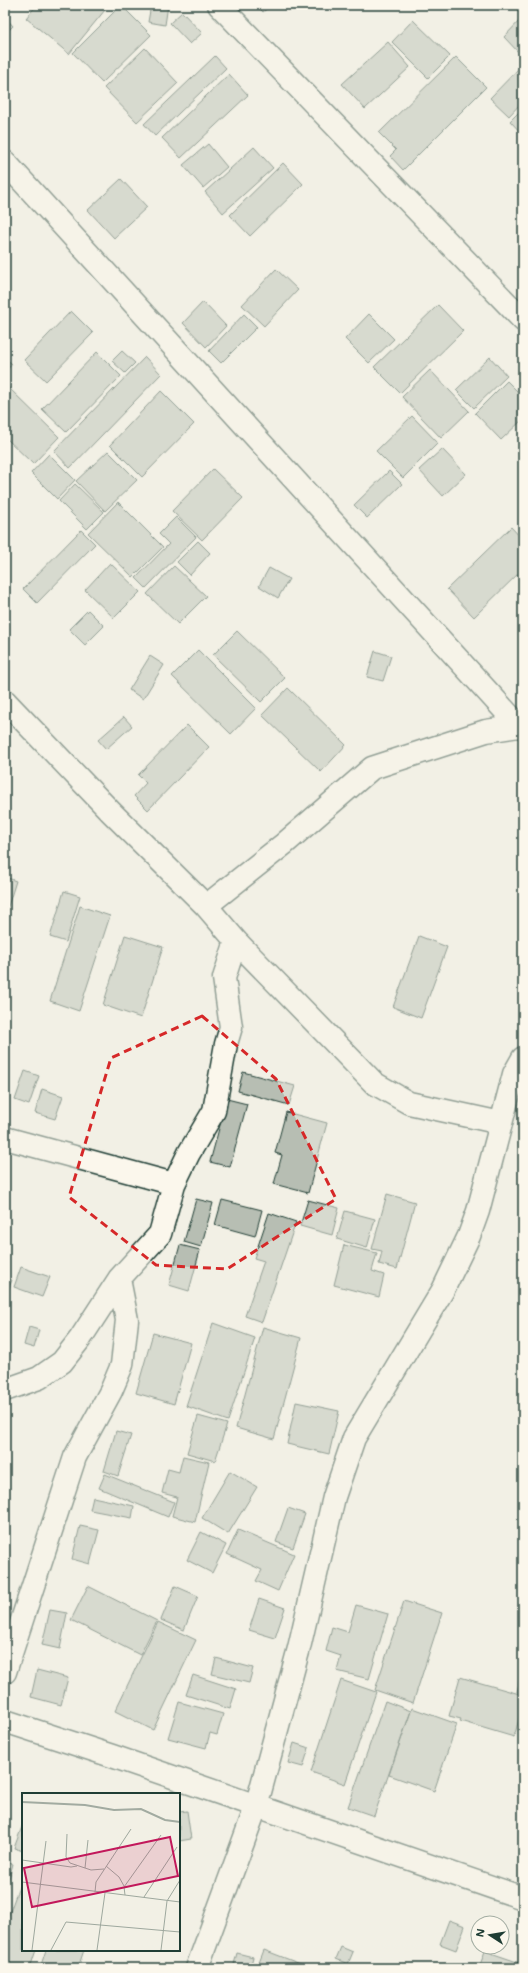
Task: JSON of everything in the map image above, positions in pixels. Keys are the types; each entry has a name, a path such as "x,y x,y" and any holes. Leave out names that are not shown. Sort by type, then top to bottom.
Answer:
{"street":[{"path":"219,5 523,320"},
{"path":"5,162 521,726"},
{"path":"5,701 111,812 206,906 236,941 374,1083 409,1103 501,1123"},
{"path":"206,906 284,844 372,768 486,731 521,726"},
{"path":"5,1390 40,1378 62,1362 80,1339 120,1279 160,1234 174,1184 214,1111 226,1044 231,1027 224,978 236,941"},
{"path":"197,1968 256,1807 299,1648 334,1497 354,1438 443,1290 469,1236 478,1211 514,1074 523,1058"},
{"path":"5,1138 174,1184"},
{"path":"5,1672 75,1457 111,1392 122,1365 127,1320 120,1279"},
{"path":"5,1721 112,1756 523,1898"}],"highlighted area":[{"path":"202,1016 276,1079 336,1199 227,1269 156,1265 69,1197 111,1058"}],"building":[{"path":"37,5 99,5 105,10 69,54 26,18"},
{"path":"121,5 151,35 102,83 73,53"},
{"path":"151,5 168,5 165,25 148,22"},
{"path":"256,5 271,5 263,12"},
{"path":"182,12 202,33 190,44 170,23"},
{"path":"5,17 13,26 5,34"},
{"path":"523,17 523,49 519,53 504,37"},
{"path":"413,20 450,56 428,78 392,42"},
{"path":"388,42 410,67 365,109 342,84"},
{"path":"145,48 178,83 137,122 104,88"},
{"path":"215,56 226,68 155,136 144,124"},
{"path":"456,57 486,87 403,170 390,156 396,150 379,133"},
{"path":"521,66 523,68 523,101 509,116 490,98"},
{"path":"229,74 248,95 181,158 162,138"},
{"path":"521,110 523,112 523,135 510,121"},
{"path":"208,144 227,167 203,188 183,165"},
{"path":"254,147 273,168 223,213 205,192"},
{"path":"283,163 303,184 250,236 230,215"},
{"path":"121,179 147,207 114,238 88,210"},
{"path":"276,269 298,290 264,326 242,305"},
{"path":"203,302 226,326 206,347 183,323"},
{"path":"438,305 463,331 400,393 374,367"},
{"path":"71,311 93,333 46,381 24,360"},
{"path":"244,314 257,327 221,363 209,351"},
{"path":"369,314 394,339 369,363 345,339"},
{"path":"122,351 135,363 125,373 112,361"},
{"path":"97,352 121,376 66,432 42,409"},
{"path":"145,357 161,374 70,468 54,451"},
{"path":"490,357 507,376 474,408 456,390"},
{"path":"5,358 12,364 5,372"},
{"path":"430,370 469,411 441,438 402,397"},
{"path":"507,381 523,397 523,419 501,440 475,413"},
{"path":"5,384 59,437 33,464 5,437"},
{"path":"161,391 194,424 142,477 110,445"},
{"path":"412,416 438,443 403,478 376,451"},
{"path":"442,449 466,474 443,496 419,470"},
{"path":"108,451 137,480 105,511 76,481"},
{"path":"49,454 75,480 57,499 31,473"},
{"path":"213,469 243,498 202,540 172,511"},
{"path":"389,471 402,484 367,518 354,505"},
{"path":"75,484 104,512 87,529 59,501"},
{"path":"118,502 163,547 133,577 88,533"},
{"path":"176,517 196,537 146,588 136,578 169,544 159,534"},
{"path":"511,527 523,540 523,569 474,617 447,589"},
{"path":"81,530 95,544 37,603 23,589"},
{"path":"198,541 210,553 190,575 177,562"},
{"path":"110,563 140,592 114,618 85,590"},
{"path":"174,566 206,596 178,624 147,594"},
{"path":"269,568 289,579 278,598 259,586"},
{"path":"88,610 104,626 85,645 69,629"},
{"path":"237,631 285,678 261,702 213,655"},
{"path":"198,650 256,708 231,734 172,676"},
{"path":"375,651 391,656 383,681 367,677"},
{"path":"150,656 164,665 143,699 129,690"},
{"path":"288,688 346,745 321,772 262,715"},
{"path":"124,717 132,726 106,749 98,740"},
{"path":"187,725 209,747 148,810 134,796 146,783 138,775"},
{"path":"5,877 16,881 5,916"},
{"path":"64,891 80,896 66,942 50,937"},
{"path":"80,906 110,916 79,1011 50,1001"},
{"path":"125,935 163,947 141,1018 103,1005"},
{"path":"419,936 447,947 421,1018 393,1007"},
{"path":"25,1071 39,1076 29,1105 15,1100"},
{"path":"243,1072 295,1086 289,1105 238,1091"},
{"path":"42,1089 63,1096 55,1119 35,1113"},
{"path":"227,1099 247,1104 230,1167 210,1162"},
{"path":"286,1112 327,1123 308,1193 274,1184 282,1155 275,1153"},
{"path":"387,1194 415,1202 397,1269 379,1264 382,1251 372,1249"},
{"path":"196,1199 213,1203 201,1247 184,1242"},
{"path":"222,1200 262,1210 255,1236 215,1225"},
{"path":"308,1200 339,1208 332,1235 300,1226"},
{"path":"345,1211 375,1219 367,1248 337,1239"},
{"path":"269,1213 296,1222 262,1322 245,1316 264,1261 254,1258"},
{"path":"180,1245 200,1250 189,1291 169,1285"},
{"path":"344,1245 377,1253 372,1271 384,1275 379,1297 334,1285"},
{"path":"21,1267 50,1277 42,1297 14,1287"},
{"path":"5,1278 12,1280 5,1299"},
{"path":"213,1323 255,1338 228,1421 186,1406"},
{"path":"29,1327 39,1330 34,1348 24,1345"},
{"path":"263,1327 301,1338 274,1439 236,1428"},
{"path":"153,1333 191,1343 174,1404 136,1393"},
{"path":"296,1402 339,1411 329,1454 287,1444"},
{"path":"198,1416 227,1424 215,1461 187,1453"},
{"path":"116,1431 131,1435 118,1476 104,1471"},
{"path":"183,1456 209,1462 195,1522 172,1516 177,1497 162,1493 168,1469 179,1472"},
{"path":"230,1471 257,1487 228,1534 202,1518"},
{"path":"105,1474 174,1502 168,1517 99,1488"},
{"path":"93,1497 134,1506 132,1518 90,1510"},
{"path":"288,1508 305,1514 293,1548 276,1542"},
{"path":"80,1526 99,1530 90,1564 72,1559"},
{"path":"238,1530 294,1554 278,1591 256,1581 262,1570 227,1554"},
{"path":"201,1532 226,1545 212,1573 187,1560"},
{"path":"88,1586 157,1621 140,1655 71,1620"},
{"path":"175,1586 198,1596 184,1630 161,1620"},
{"path":"259,1599 285,1608 275,1638 249,1630"},
{"path":"404,1601 442,1613 413,1703 375,1690"},
{"path":"356,1605 388,1614 369,1679 337,1671 341,1656 326,1651 332,1627 348,1632"},
{"path":"50,1610 67,1613 60,1649 42,1645"},
{"path":"158,1622 196,1640 153,1730 115,1711"},
{"path":"216,1658 253,1668 249,1683 212,1674"},
{"path":"523,1664 523,1693 517,1692"},
{"path":"37,1670 68,1678 61,1705 31,1697"},
{"path":"193,1675 236,1689 230,1709 186,1695"},
{"path":"460,1677 523,1695 523,1705 514,1737 460,1721 461,1719 449,1716"},
{"path":"341,1680 376,1692 345,1784 311,1772"},
{"path":"385,1701 411,1711 374,1816 348,1807"},
{"path":"179,1702 223,1714 217,1735 210,1733 206,1748 168,1738"},
{"path":"412,1708 457,1724 434,1791 389,1775"},
{"path":"294,1743 309,1748 303,1767 288,1763"},
{"path":"187,1811 191,1839 180,1841 180,1812"},
{"path":"22,1827 22,1851 14,1848"},
{"path":"5,1862 13,1864 5,1893"},
{"path":"22,1879 22,1951 36,1951 30,1968 5,1968 5,1925"},
{"path":"449,1920 465,1926 456,1950 440,1944"},
{"path":"341,1947 353,1952 348,1964 336,1959"},
{"path":"264,1950 311,1968 257,1968"},
{"path":"46,1951 84,1951 78,1968 40,1968"},
{"path":"237,1953 253,1957 250,1968 233,1968"},
{"path":"484,1955 497,1955 523,1964 523,1968 479,1968"}]}
